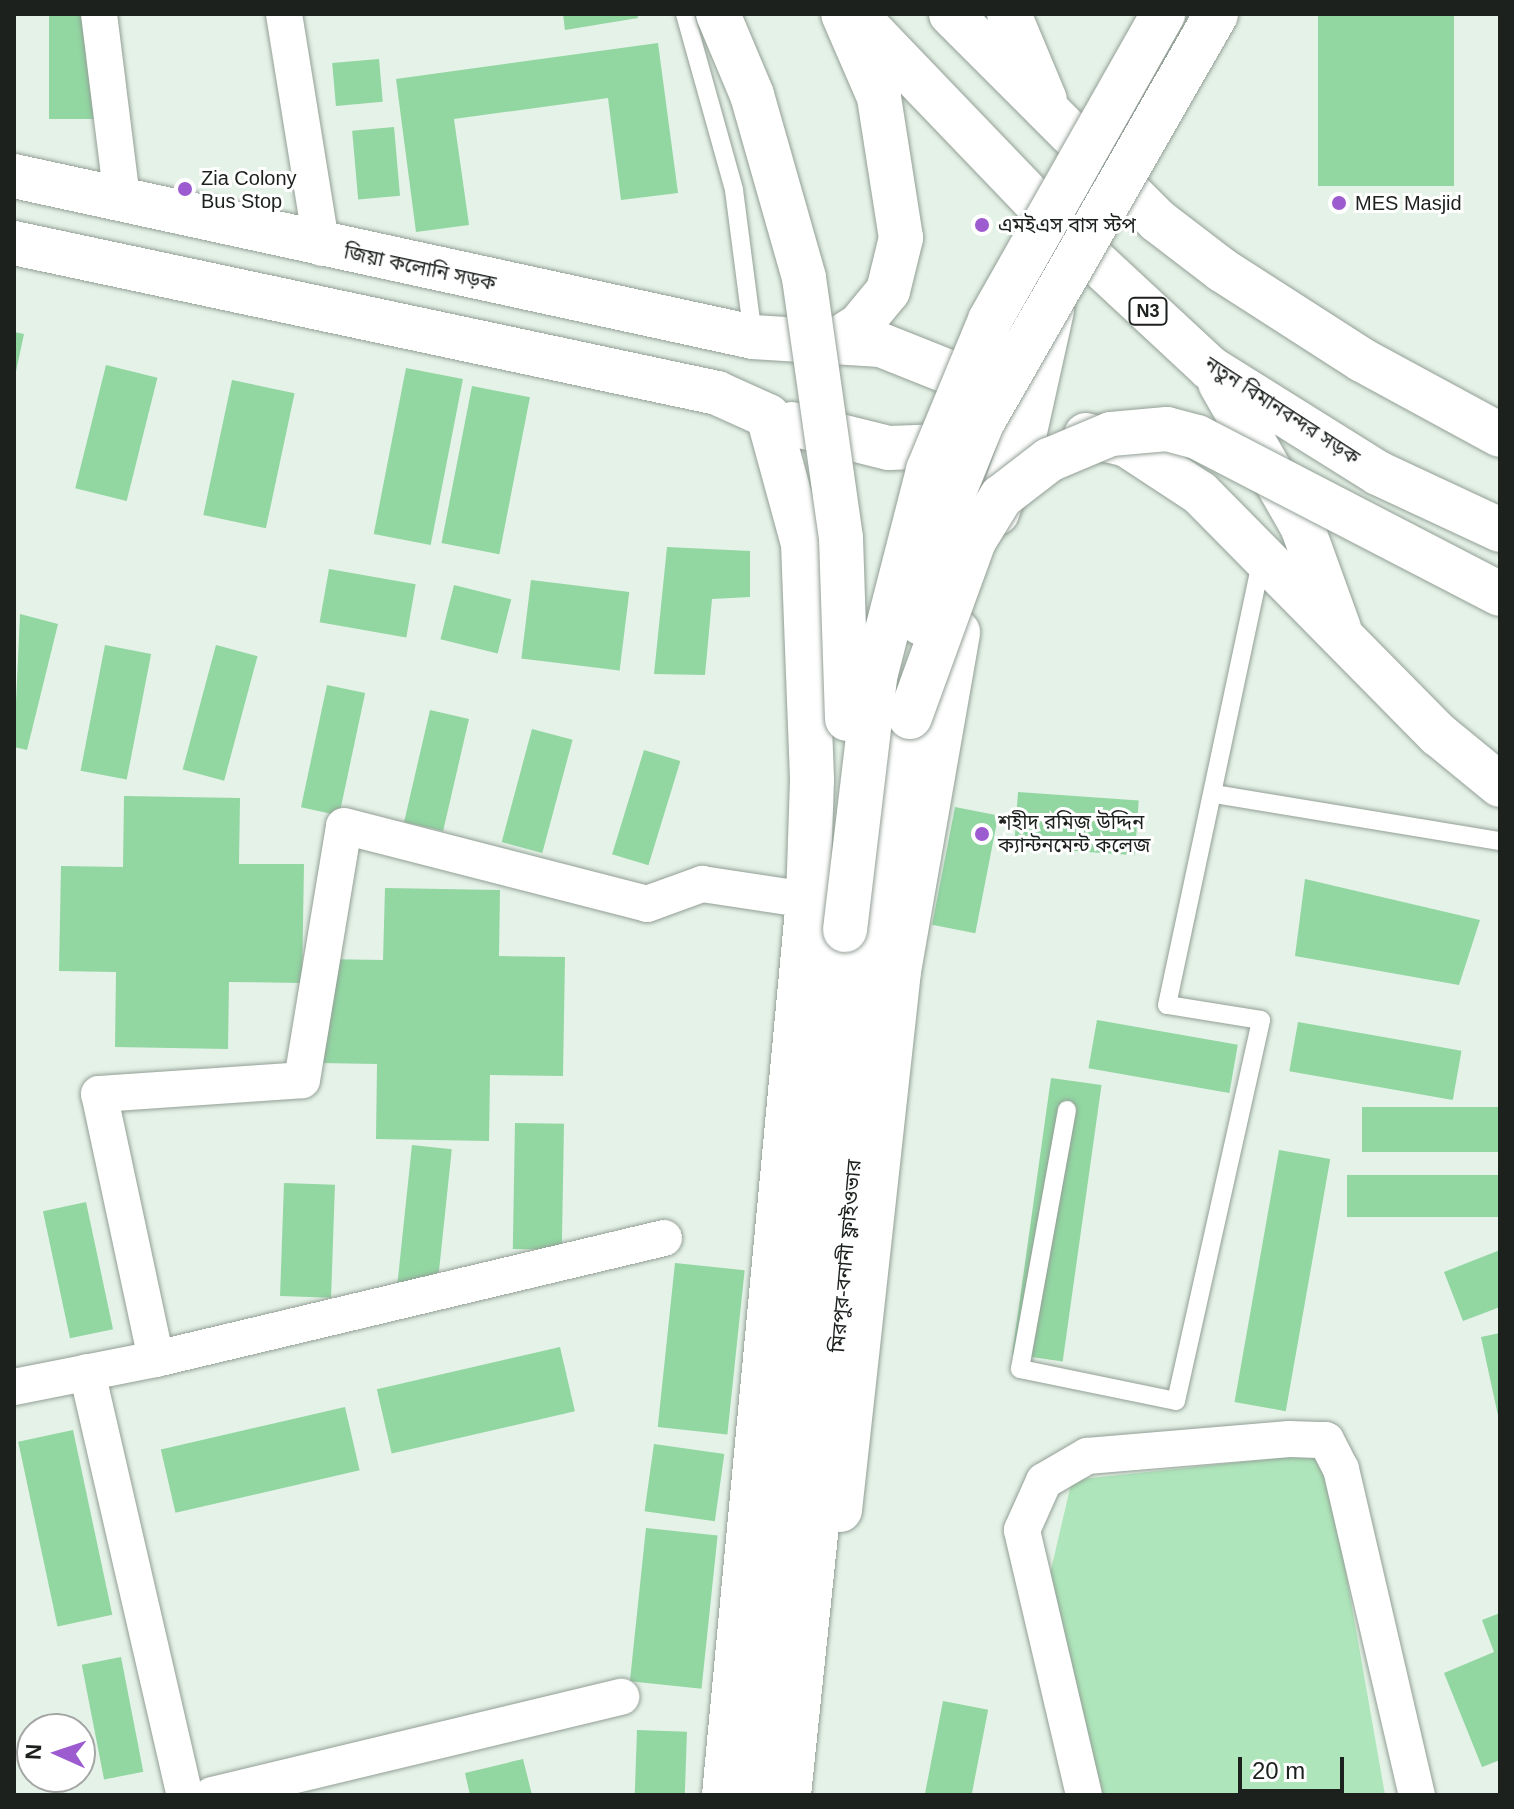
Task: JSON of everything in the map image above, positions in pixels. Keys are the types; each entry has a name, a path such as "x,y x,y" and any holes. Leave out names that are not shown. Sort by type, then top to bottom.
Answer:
{"main road":[{"path":"718,14 784,206 822,389 847,626 845,930"},
{"path":"830,344 859,326 888,291 901,238 883,109 843,14"},
{"name":"নতুন বিমানবন্দর সড়ক","path":"855,14 1068,236 1210,368 1378,473 1500,530"},
{"path":"951,14 1158,221 1222,270 1362,360 1500,435"},
{"path":"1009,14 1049,114"},
{"path":"845,930 875,677 928,470 990,320 1163,14"},
{"path":"910,717 933,558 982,423 1216,14"},
{"name":"জিয়া কলোনি সড়ক","path":"14,176 122,198 322,248 753,337 910,353 986,395 1025,432"},
{"path":"809,1795 899,971 939,714 960,624 1025,432 1068,236"},
{"path":"14,243 717,393 768,416 849,443 927,451 1025,432 1127,445 1200,493 1339,628 1439,735 1500,785"},
{"path":"1210,368 1255,434 1302,526 1339,628"},
{"path":"724,1795 808,900 808,585 792,487 768,416"},
{"path":"910,717 974,541 1001,497 1049,460 1111,434 1167,429 1197,437 1500,594"},
{"name":"মিরপুর-বনানী ফ্লাইওভার","path":"789,1795 888,839 910,717"},
{"name":"মিরপুর-বনানী ফ্লাইওভার","path":"747,1795 845,930"}],"street":[{"path":"99,14 122,198"},
{"path":"284,14 322,248"},
{"path":"156,1359 99,1094 302,1080 344,826 647,904 702,884 808,900"},
{"path":"14,1387 156,1359 664,1238"},
{"path":"87,1372 185,1795"},
{"path":"1084,1795 1022,1530 1044,1481 1087,1456 1289,1439 1326,1440 1341,1469 1417,1795"},
{"path":"212,1795 621,1697"}],"lane":[{"path":"685,14 734,190 753,337"},
{"path":"1067,1110 1020,1369 1176,1401 1261,1020 1167,1005 1215,794 1262,555"},
{"path":"1215,794 1500,841"}],"green space":[{"path":"1325,1453 1385,1795 1080,1795 1035,1638 1072,1480"}],"building":[{"path":"49,14 97,14 97,119 49,119"},
{"path":"563,14 637,14 638,18 565,30"},
{"path":"1318,14 1454,14 1454,186 1318,186"},
{"path":"658,43 678,193 621,200 608,98 454,119 469,225 416,232 396,79"},
{"path":"379,59 383,102 336,106 332,63"},
{"path":"394,127 400,196 358,199 352,131"},
{"path":"14,332 24,334 15,376 14,376"},
{"path":"106,365 157,378 127,501 75,488"},
{"path":"406,368 463,379 431,545 374,534"},
{"path":"232,380 295,393 266,528 203,515"},
{"path":"472,386 530,397 499,554 441,543"},
{"path":"667,547 750,551 750,597 712,599 705,675 654,674"},
{"path":"329,569 416,584 406,637 320,622"},
{"path":"531,580 629,592 620,670 521,658"},
{"path":"454,585 511,599 498,654 440,639"},
{"path":"20,614 58,624 27,750 14,747"},
{"path":"105,645 151,654 127,780 81,771"},
{"path":"216,645 258,656 224,781 183,770"},
{"path":"327,685 365,693 339,815 301,807"},
{"path":"430,710 469,719 443,831 404,822"},
{"path":"532,729 573,740 542,853 502,842"},
{"path":"644,750 680,761 648,865 612,854"},
{"path":"1018,792 1139,800 1135,855 1014,847"},
{"path":"124,796 240,798 239,864 304,864 302,983 229,982 228,1049 115,1047 116,972 59,971 61,866 123,867"},
{"path":"955,807 998,815 975,933 932,925"},
{"path":"1305,879 1480,920 1459,985 1295,956"},
{"path":"385,888 500,890 499,956 565,957 563,1076 490,1075 489,1141 376,1139 377,1064 320,1063 322,959 383,960"},
{"path":"1097,1020 1238,1045 1229,1093 1088,1068"},
{"path":"1298,1022 1461,1051 1453,1100 1289,1071"},
{"path":"1051,1078 1102,1085 1063,1361 1012,1354"},
{"path":"1362,1107 1500,1107 1500,1152 1362,1152"},
{"path":"515,1123 564,1124 562,1250 513,1249"},
{"path":"412,1145 452,1149 437,1286 398,1282"},
{"path":"1279,1150 1330,1159 1286,1411 1235,1402"},
{"path":"1347,1175 1500,1175 1500,1217 1347,1217"},
{"path":"284,1183 335,1185 331,1298 280,1296"},
{"path":"86,1202 113,1329 70,1338 43,1211"},
{"path":"1500,1250 1500,1307 1463,1321 1444,1272"},
{"path":"675,1263 745,1270 727,1434 658,1427"},
{"path":"1500,1333 1500,1420 1499,1420 1481,1337"},
{"path":"560,1347 575,1411 392,1454 377,1389"},
{"path":"345,1407 360,1470 175,1513 161,1450"},
{"path":"73,1430 112,1615 58,1627 18,1442"},
{"path":"654,1444 724,1454 715,1521 645,1511"},
{"path":"646,1528 718,1536 702,1689 630,1681"},
{"path":"1500,1613 1500,1760 1482,1767 1444,1673 1494,1652 1482,1620"},
{"path":"121,1657 143,1772 104,1779 96,1738 96,1713 91,1713 82,1665"},
{"path":"943,1701 988,1710 972,1795 925,1794"},
{"path":"637,1730 687,1732 685,1795 635,1795"},
{"path":"523,1759 532,1795 470,1795 465,1773"}],"place":[{"name":"Zia Colony Bus Stop","path":"185,189"},
{"name":"MES Masjid","path":"1339,203"},
{"name":"এমইএস বাস স্টপ","path":"982,225"},
{"name":"শহীদ রমিজ উদ্দিন ক্যান্টনমেন্ট কলেজ","path":"982,834"}]}
